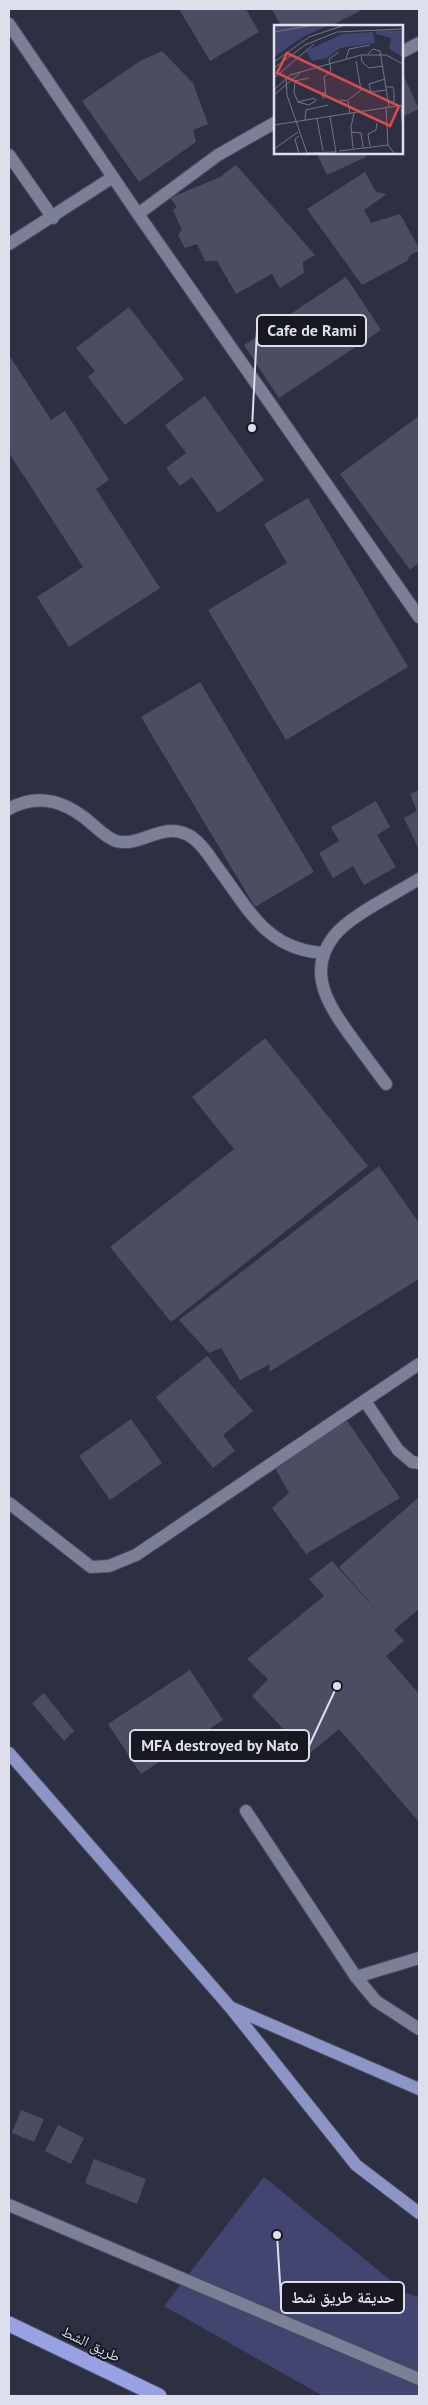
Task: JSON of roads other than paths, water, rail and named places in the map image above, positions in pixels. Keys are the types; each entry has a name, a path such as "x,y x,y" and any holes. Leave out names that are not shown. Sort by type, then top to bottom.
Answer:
{"highway":[{"name":"طريق الشط","path":"9,2324 159,2396"}],"main road":[{"path":"9,1753 230,2007 356,2165 419,2213"},
{"path":"230,2007 419,2089"}],"street":[{"path":"9,24 138,214 419,617"},
{"path":"403,51 419,43"},
{"path":"138,214 218,155 274,123"},
{"path":"9,155 52,218"},
{"path":"9,244 114,177"},
{"path":"9,809 30,801 56,802 79,813 110,839 118,842 126,842 168,831 187,834 201,846 262,926 274,938 290,947 306,952 324,952"},
{"path":"386,1084 332,1010 324,993 320,972 324,952 334,935 349,922 419,879"},
{"path":"9,1503 91,1567 109,1566 136,1554 419,1364"},
{"path":"365,1401 398,1450 412,1462 419,1462"},
{"path":"246,1812 356,1977 376,2001 419,2029"},
{"path":"356,1977 419,1958"},
{"path":"9,2205 419,2379"}],"place":[{"name":"Cafe de Rami","path":"252,428"},
{"name":"MFA destroyed by Nato","path":"337,1686"},
{"name":"حديقة طريق شط","path":"277,2235"}]}
